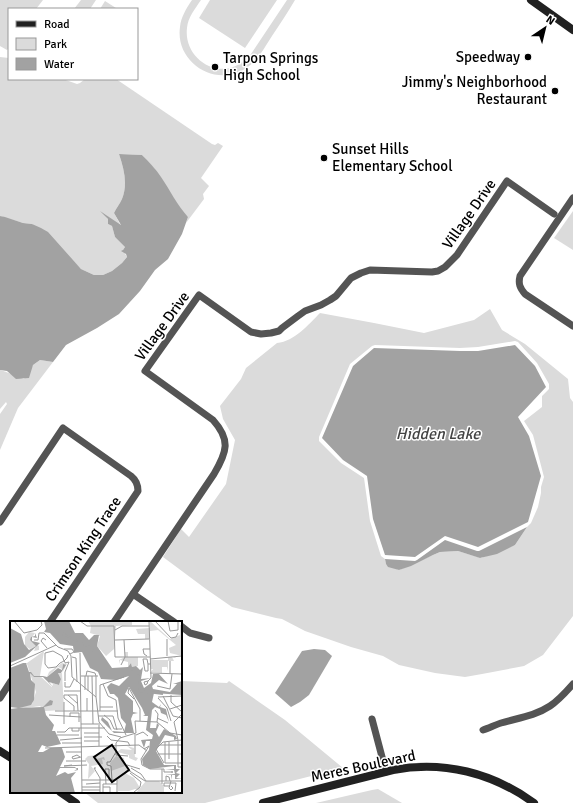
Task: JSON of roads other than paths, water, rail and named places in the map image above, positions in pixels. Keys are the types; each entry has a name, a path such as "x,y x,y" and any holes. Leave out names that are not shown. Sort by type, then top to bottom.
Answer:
{"street":[{"path":"531,0 573,30"},
{"name":"Village Drive","path":"115,621 214,474 224,452 225,441 220,429 213,420 145,371 199,295 251,332 262,334 271,333 279,331 305,310 321,305 330,300 336,296 345,283 351,278 362,273 370,270 432,272 438,271 445,267 457,255 507,181 554,214"},
{"path":"573,198 520,276 518,282 525,294 573,326"},
{"name":"Crimson King Trace","path":"0,522 62,428 134,479 137,484 138,490 51,621"},
{"path":"133,594 173,621"},
{"path":"182,627 190,633 209,638"},
{"path":"0,698 10,683"},
{"path":"483,730 500,723 532,715 544,709 555,702 573,684"},
{"path":"372,719 386,772"},
{"path":"0,751 10,757"},
{"name":"Meres Boulevard","path":"263,803 386,772 423,766 449,768 483,776 506,785 534,803"},
{"path":"61,793 76,803"}],"water":[{"path":"119,154 142,155 157,171 188,217 182,234 168,259 155,270 140,291 119,314 66,345 53,362 40,360 33,365 29,378 16,379 7,371 0,370 0,216 23,223 32,224 48,232 81,269 94,275 103,275 112,271 127,257 126,254 121,251 125,247 115,237 112,226 108,224 108,219 100,211 121,225 114,213 122,199 125,188 124,171"},
{"name":"Hidden Lake","path":"515,345 535,366 546,387 518,417 529,436 541,476 528,522 478,547 445,536 415,557 385,555 373,519 367,476 343,460 322,438 353,366 374,348 478,351"},
{"path":"527,527 515,545 497,554 480,558 458,551 440,552 399,570 388,567 386,564 385,559 415,561 445,540 479,551"},
{"path":"314,649 325,650 332,656 309,695 291,707 275,693 302,651"}],"place":[{"name":"Speedway","path":"528,57"},
{"name":"Tarpon Springs High School","path":"215,67"},
{"name":"Jimmy's Neighborhood Restaurant","path":"555,91"},
{"name":"Sunset Hills Elementary School","path":"324,158"}]}
